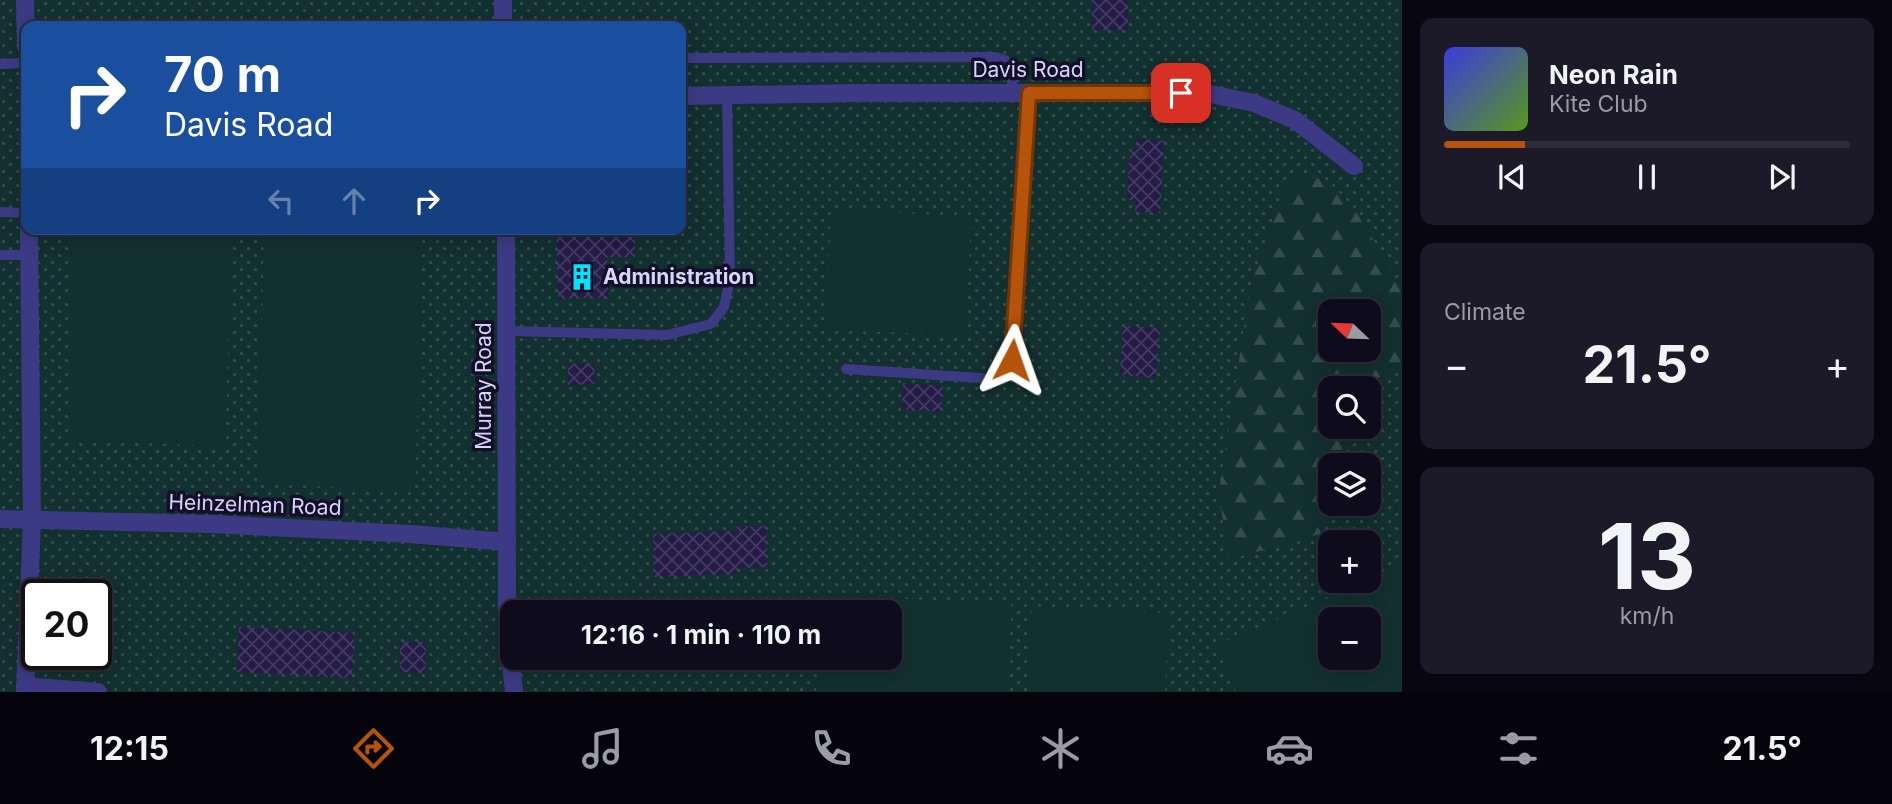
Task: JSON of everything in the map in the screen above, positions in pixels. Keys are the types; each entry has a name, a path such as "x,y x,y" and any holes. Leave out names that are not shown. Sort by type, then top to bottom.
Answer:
{"street":[{"path":"25,0 25,21"},
{"path":"503,0 503,21"},
{"name":"Davis Road","path":"686,96 1206,93 1254,103 1295,120 1354,166"},
{"path":"29,235 32,521 25,689 99,692"},
{"name":"Murray Road","path":"506,235 507,624 514,692"},
{"name":"Heinzelman Road","path":"0,519 210,524 411,534 507,542"}],"lane":[{"path":"686,58 995,57 1005,60 1011,71 1021,93 1012,360 1006,373 995,379 846,369"},
{"path":"0,64 21,63"},
{"path":"508,331 667,335 711,324 724,307 730,281 727,95"},
{"path":"0,212 21,213"},
{"path":"0,255 29,255"}],"green space":[{"path":"0,0 1402,0 1402,692 0,692"},
{"path":"1293,176 1325,179 1357,212 1402,289 1402,372 1381,377 1318,376 1318,439 1345,439 1341,453 1318,453 1318,516 1325,516 1321,530 1318,530 1318,535 1228,560 1219,492 1250,288 1282,191"},
{"path":"831,210 971,216 966,335 826,330"},
{"path":"72,235 232,235 225,447 70,439"},
{"path":"264,235 422,235 415,492 258,483"},
{"path":"1402,567 1402,692 1236,692 1216,645 1340,593 1381,593 1381,576"},
{"path":"823,594 1012,605 1006,692 816,692 817,670 902,670 902,600 822,600"},
{"path":"1032,606 1168,613 1165,692 1028,692"}],"building":[{"path":"1092,0 1128,0 1128,30 1092,30"},
{"path":"1138,139 1164,141 1160,213 1135,212 1136,200 1127,200 1130,150 1138,150"},
{"name":"Administration","path":"556,235 634,235 635,257 607,257 608,297 558,299"},
{"path":"1123,326 1160,328 1156,378 1120,375"},
{"path":"594,363 595,384 568,385 568,364"},
{"path":"903,383 943,386 941,412 902,409"},
{"path":"766,526 767,567 737,568 738,574 654,577 653,534 737,531 736,527"},
{"path":"239,627 354,633 352,678 237,672"},
{"path":"400,642 426,642 425,673 400,672"}],"place":[{"name":"Administration","path":"582,277"}],"route":[{"path":"1012,360 1029,93 1181,93"}]}
